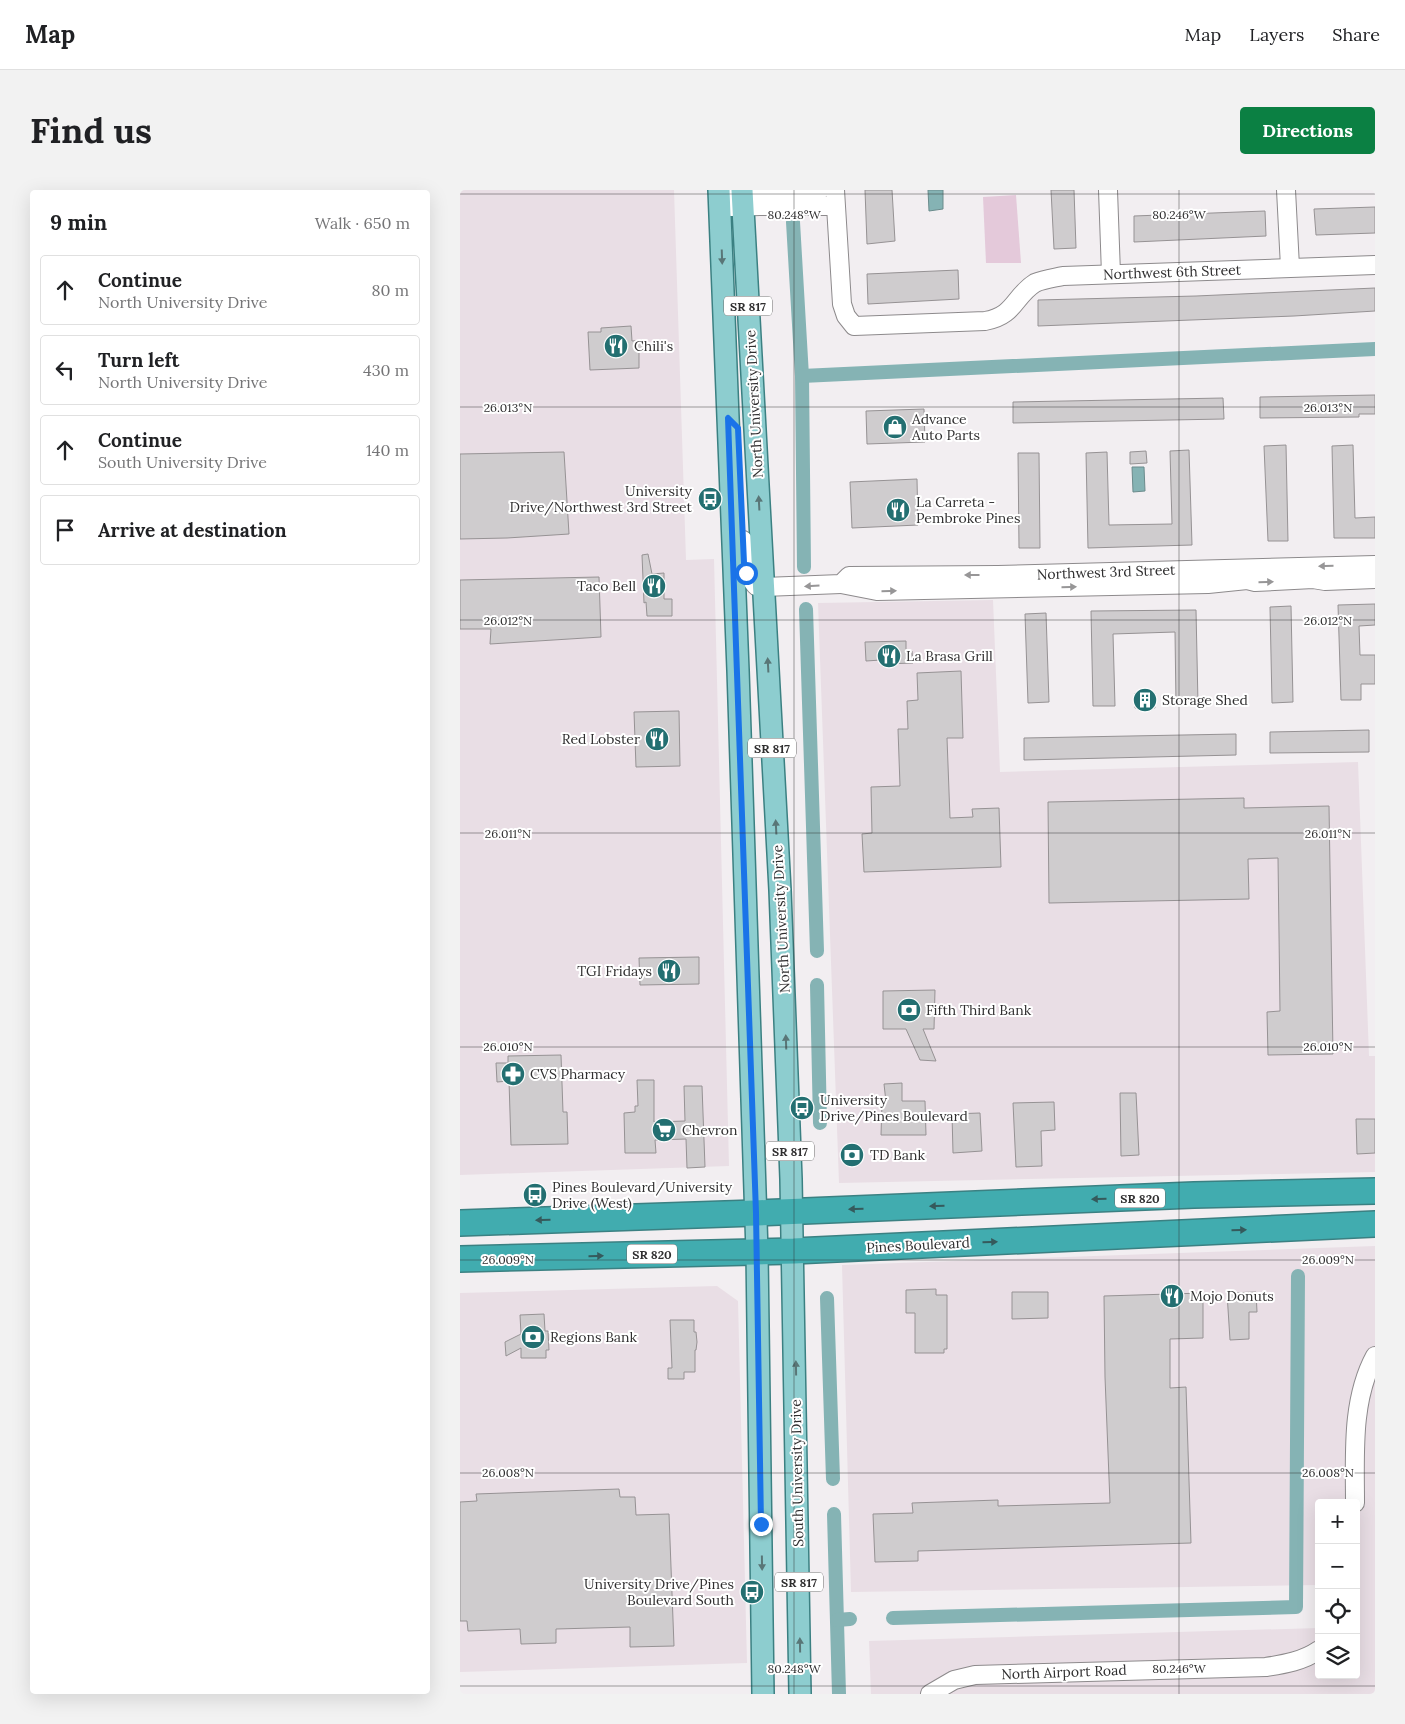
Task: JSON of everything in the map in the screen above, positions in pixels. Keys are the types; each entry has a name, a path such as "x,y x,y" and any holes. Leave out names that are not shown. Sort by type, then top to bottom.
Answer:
{"highway":[{"name":"SR 820","path":"460,1223 1212,1195 1370,1191"},
{"path":"1212,1232 1214,1216 1224,1209 1331,1201 1370,1191"},
{"path":"1061,1239 1101,1224 1177,1221 1194,1217 1212,1195"},
{"name":"Pines Boulevard","path":"460,1259 794,1251 1368,1223"}],"main road":[{"name":"North University Drive","path":"743,196 780,890 794,1251"},
{"name":"North University Drive","path":"719,197 757,1252"},
{"name":"South University Drive","path":"794,1251 800,1694"},
{"name":"SR 817","path":"757,1252 763,1694"}],"street":[{"path":"719,197 820,190"},
{"path":"1108,190 1111,274"},
{"path":"1286,190 1290,267"},
{"path":"743,196 835,198"},
{"name":"Northwest 6th Street","path":"835,198 842,304 846,316 854,326 996,319 1013,308 1036,283 1048,278 1375,265"},
{"name":"North University Drive","path":"728,418 738,428 746,573 756,586 764,587"},
{"name":"Northwest 3rd Street","path":"841,584 849,576 998,575 1375,565"},
{"name":"Northwest 3rd Street","path":"764,587 841,584 877,591 1208,584 1247,580 1255,582 1313,579 1325,581 1375,579"},
{"path":"1355,1499 1356,1442 1361,1395 1369,1367 1375,1356"},
{"name":"North Airport Road","path":"930,1694 954,1680 975,1675 1266,1667 1294,1662 1315,1653"}],"shaded area":[{"path":"460,190 674,190 686,560 714,559 729,1166 460,1175"},
{"path":"1016,195 1021,263 986,263 983,197"},
{"path":"993,600 1000,772 1358,762 1369,1056 1375,1056 1375,1172 839,1183 818,603"},
{"path":"1375,1246 1375,1694 871,1694 869,1641 1315,1628 1315,1679 1360,1679 1360,1499 1315,1499 1315,1585 851,1592 842,1265"},
{"path":"717,1286 738,1301 747,1663 460,1672 460,1293"}],"water":[{"path":"928,190 943,190 943,209 929,211"},
{"path":"1132,467 1144,467 1145,491 1133,492"}],"building":[{"path":"865,190 892,190 895,241 867,244"},
{"path":"1051,190 1074,190 1076,248 1054,249"},
{"path":"1375,207 1375,233 1316,235 1314,209"},
{"path":"1265,211 1266,236 1134,242 1134,216"},
{"path":"958,270 959,299 868,304 867,274"},
{"path":"1375,288 1375,311 1038,326 1038,300 1196,296"},
{"name":"Chili's","path":"631,326 632,341 644,340 644,351 639,351 639,368 590,370 588,332 601,332 601,328"},
{"path":"1375,395 1375,414 1359,414 1359,417 1260,418 1260,397"},
{"path":"1223,398 1224,419 1013,423 1013,402"},
{"name":"Advance Auto Parts","path":"924,409 925,442 867,444 866,411"},
{"path":"1286,445 1288,541 1268,541 1264,446"},
{"path":"1353,445 1355,518 1375,517 1375,538 1334,538 1332,446"},
{"path":"1189,450 1192,545 1088,548 1086,453 1107,452 1109,525 1172,524 1170,451"},
{"path":"1146,451 1147,463 1130,464 1130,452"},
{"path":"564,452 569,534 460,539 460,454"},
{"path":"1018,453 1039,453 1040,548 1019,548"},
{"path":"917,479 918,525 852,528 850,482"},
{"name":"Taco Bell","path":"648,554 652,574 664,573 664,599 672,599 672,616 647,616 646,602 644,603 642,555"},
{"path":"599,577 601,637 490,644 491,629 460,629 460,580"},
{"path":"1375,604 1375,625 1359,626 1360,655 1375,655 1375,684 1361,684 1361,700 1341,700 1338,605"},
{"path":"1291,606 1293,702 1272,703 1270,607"},
{"path":"1196,610 1198,704 1176,704 1175,632 1113,634 1115,706 1093,706 1091,611"},
{"path":"1046,613 1049,702 1028,703 1025,614"},
{"name":"La Brasa Grill","path":"906,641 906,651 912,651 913,663 883,664 881,660 866,661 865,642"},
{"path":"961,671 963,738 947,738 950,818 973,817 972,809 999,808 1001,867 864,872 862,834 872,833 871,787 900,786 898,729 908,729 907,701 918,700 917,673"},
{"name":"Storage Shed","path":"1135,693 1154,693 1155,708 1135,708"},
{"name":"Red Lobster","path":"679,711 680,766 636,767 634,712"},
{"path":"1369,730 1369,752 1270,753 1270,732"},
{"path":"1236,734 1236,755 1024,760 1024,738"},
{"path":"1244,798 1244,808 1329,806 1333,1054 1268,1055 1267,1012 1280,1011 1278,858 1248,859 1249,899 1049,903 1048,802"},
{"name":"TGI Fridays","path":"699,957 699,984 640,985 639,958"},
{"name":"Fifth Third Bank","path":"935,990 934,1029 923,1029 936,1061 920,1060 906,1029 883,1029 883,991"},
{"name":"CVS Pharmacy","path":"561,1055 563,1112 567,1112 568,1144 511,1145 509,1081 497,1082 496,1063 508,1063 508,1056"},
{"name":"Chevron","path":"637,1080 654,1080 654,1122 685,1121 684,1086 702,1086 705,1167 687,1168 686,1139 655,1140 656,1153 625,1153 624,1113 635,1112 635,1106 638,1106"},
{"path":"902,1083 902,1101 925,1101 926,1135 881,1135 882,1103 886,1102 884,1084"},
{"path":"1120,1093 1136,1093 1139,1155 1121,1156"},
{"path":"1054,1102 1055,1130 1041,1131 1042,1166 1016,1167 1013,1103"},
{"path":"980,1113 982,1151 953,1153 952,1114"},
{"path":"1356,1119 1375,1119 1375,1153 1357,1154"},
{"path":"936,1289 936,1295 947,1295 947,1349 944,1349 944,1353 915,1353 915,1313 906,1313 906,1290"},
{"path":"1012,1292 1048,1292 1048,1318 1012,1319"},
{"path":"1256,1292 1257,1312 1249,1312 1249,1339 1230,1340 1227,1293"},
{"path":"1203,1293 1203,1338 1170,1339 1170,1388 1186,1387 1191,1543 918,1551 918,1561 875,1562 873,1514 913,1513 912,1503 998,1500 998,1506 1110,1503 1104,1296"},
{"path":"544,1314 545,1331 548,1331 549,1350 546,1350 546,1358 521,1358 521,1348 506,1356 505,1342 521,1334 520,1315"},
{"path":"670,1320 694,1320 694,1332 696,1332 697,1342 695,1372 684,1372 684,1379 668,1379 668,1368 672,1368"},
{"path":"619,1489 620,1497 635,1497 636,1515 669,1514 674,1646 630,1647 630,1627 556,1629 556,1643 521,1644 520,1629 468,1631 467,1621 460,1621 460,1502 477,1501 476,1494"}],"waterway":[{"path":"793,222 802,376 804,567"},
{"path":"802,376 1375,349"},
{"path":"806,609 817,951"},
{"path":"817,985 820,1123"},
{"path":"893,1618 1296,1607 1298,1276"},
{"path":"827,1298 833,1479"},
{"path":"834,1514 839,1694"},
{"path":"837,1620 850,1619"}],"place":[{"name":"Chili's","path":"616,346"},
{"name":"Advance Auto Parts","path":"895,427"},
{"name":"University Drive/Northwest 3rd Street","path":"710,499"},
{"name":"La Carreta - Pembroke Pines","path":"898,510"},
{"name":"Taco Bell","path":"654,586"},
{"name":"La Brasa Grill","path":"889,656"},
{"name":"Storage Shed","path":"1145,700"},
{"name":"Red Lobster","path":"657,739"},
{"name":"TGI Fridays","path":"669,971"},
{"name":"Fifth Third Bank","path":"909,1010"},
{"name":"CVS Pharmacy","path":"513,1074"},
{"name":"University Drive/Pines Boulevard","path":"802,1108"},
{"name":"Chevron","path":"664,1130"},
{"name":"TD Bank","path":"852,1155"},
{"name":"Pines Boulevard/University Drive (West)","path":"535,1195"},
{"name":"Mojo Donuts","path":"1172,1296"},
{"name":"Regions Bank","path":"533,1337"},
{"name":"University Drive/Pines Boulevard South","path":"752,1592"}],"route":[{"path":"746,573 738,428 728,418 756,1213 761,1524"}]}
